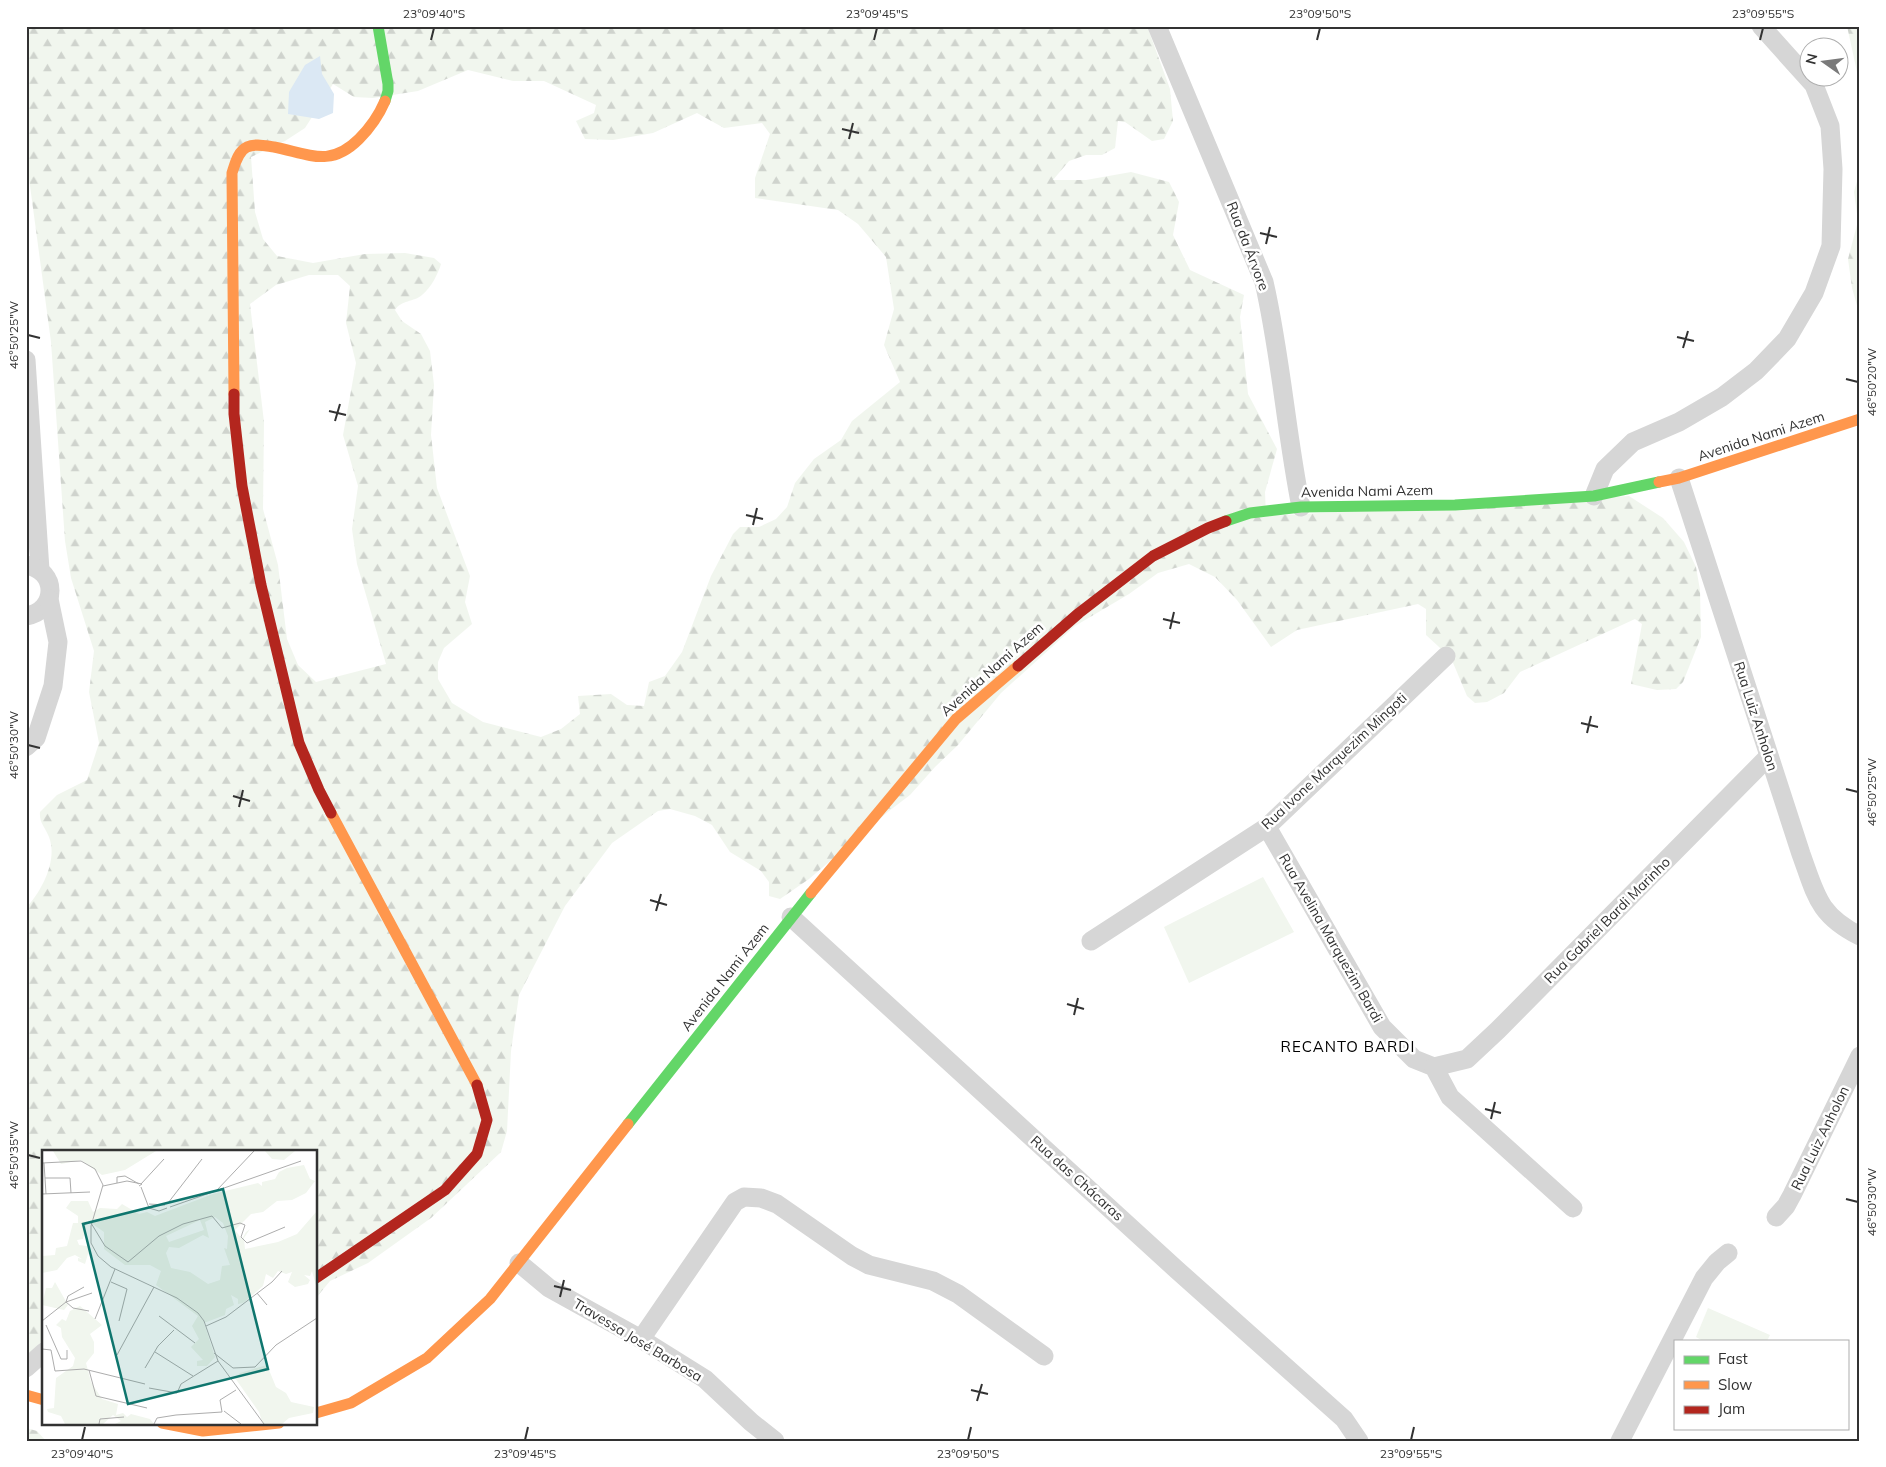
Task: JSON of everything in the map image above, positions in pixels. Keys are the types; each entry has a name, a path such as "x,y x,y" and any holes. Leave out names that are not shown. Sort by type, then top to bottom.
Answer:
{"street":[{"path":"318,1277 445,1190 478,1154 487,1120 477,1083 319,790 299,743 261,586 242,486 234,414 232,173 238,155 249,146 262,146 313,157 338,155 352,146 386,102 388,90 378,26"},
{"name":"Rua da Árvore","path":"1157,26 1264,282 1273,322 1292,465 1301,507"},
{"path":"1594,496 1605,469 1632,442 1679,422 1722,397 1756,371 1786,339 1814,293 1831,246 1833,169 1830,126 1814,85 1761,26"},
{"path":"26,360 33,567 49,583 49,599 58,642 53,686 36,738 26,748"},
{"name":"Avenida Nami Azem","path":"318,1412 351,1403 427,1358 490,1299 791,918 956,719 1079,613 1153,556 1208,528 1250,513 1301,507 1455,505 1594,496 1679,478 1860,419"},
{"name":"Rua Luiz Anholon","path":"1679,478 1816,896 1827,914 1841,927 1860,936"},
{"path":"26,616 40,612 49,599"},
{"name":"Rua Ivone Marquezim Mingoti","path":"1092,941 1267,827 1446,656"},
{"name":"Rua Gabriel Bardi Marinho","path":"1434,1067 1467,1058 1480,1047 1769,756"},
{"name":"Rua Avelina Marquezim Bardi","path":"1267,827 1382,1027 1414,1059 1434,1067"},
{"name":"Rua das Chácaras","path":"791,918 1170,1264 1344,1419 1358,1441"},
{"name":"Rua Luiz Anholon","path":"1776,1217 1792,1195 1860,1056"},
{"path":"1434,1067 1450,1097 1573,1208"},
{"path":"641,1339 735,1202 744,1197 761,1198 777,1204 852,1256 870,1265 933,1281 958,1294 1044,1356"},
{"path":"1620,1441 1704,1278 1728,1253"},
{"name":"Travessa José Barbosa","path":"519,1263 549,1288 641,1339 705,1379 750,1422 775,1441"},
{"path":"26,1368 42,1354"},
{"path":"26,1396 42,1400"},
{"path":"167,1424 202,1431 269,1424"}],"green space":[{"path":"28,26 1147,26 1170,89 1173,121 1164,139 1152,141 1125,122 1118,121 1115,148 1102,155 1086,155 1069,161 1053,180 1086,180 1131,172 1169,182 1179,202 1173,235 1190,270 1244,295 1240,317 1248,394 1277,449 1265,492 1266,516 1629,496 1663,518 1684,542 1696,567 1700,590 1701,637 1683,682 1676,689 1657,690 1631,684 1642,624 1635,619 1520,672 1504,693 1487,702 1475,703 1467,696 1451,658 1426,635 1426,609 1418,604 1297,630 1271,647 1237,600 1215,577 1189,564 1158,573 1129,594 1075,626 1001,693 958,745 910,795 809,879 780,899 769,896 769,882 761,871 730,852 712,825 695,816 670,809 658,811 612,843 565,906 519,995 511,1051 507,1131 501,1152 431,1218 368,1263 330,1281 318,1296 318,1150 42,1150 42,1364 26,1380 26,908 38,893 50,865 51,846 49,837 41,822 40,812 57,795 87,780 99,743 89,692 94,651 71,578 65,541 51,342 26,156","holes":["468,70 513,81 544,81 596,105 594,113 576,121 585,139 613,140 653,133 697,113 724,128 762,123 770,134 755,178 755,198 838,210 858,224 886,257 894,309 884,345 900,382 852,421 841,440 814,459 795,483 787,507 776,519 759,527 740,527 733,534 711,576 682,652 665,676 649,682 644,706 627,705 611,694 578,696 580,714 561,729 541,737 483,722 452,703 438,679 438,662 444,648 472,624 465,602 470,576 437,488 431,435 434,385 430,351 421,334 402,321 395,310 401,304 419,297 425,292 434,281 441,264 434,258 405,253 365,254 313,263 277,256 263,239 255,212 251,157 285,141 305,128 333,84 354,97 373,98 418,91","309,275 338,275 350,286 346,323 356,363 343,435 358,486 352,529 357,564 386,664 316,682 298,665 287,639 278,565 263,509 264,422 250,304 276,285"]},
{"path":"1847,26 1860,26 1860,95 1857,72"},
{"path":"1860,171 1860,316 1852,288 1848,259 1858,221 1854,192"},
{"path":"1263,877 1294,932 1189,983 1164,927"},
{"path":"1708,1308 1770,1335 1768,1340 1701,1340 1696,1337"},
{"path":"26,1428 37,1431 46,1441 26,1441"}],"shaded area":[{"path":"320,56 322,74 334,94 333,113 319,119 288,114 289,92 305,65"}],"traffic: fast":[{"path":"378,26 388,84 385,101"},
{"path":"1226,521 1250,513 1301,507 1455,505 1594,496 1659,482"},
{"path":"628,1124 811,893"}],"traffic: slow":[{"path":"234,394 232,173 237,158 244,149 257,145 319,157 338,153 348,148 363,135 385,101"},
{"path":"1659,482 1679,478 1860,419"},
{"path":"811,893 956,719 1018,666"},
{"path":"331,813 477,1085"},
{"path":"318,1412 351,1403 427,1358 490,1299 628,1124"},
{"path":"26,1395 42,1399"},
{"path":"167,1424 203,1431 270,1424"}],"traffic: jam":[{"path":"234,394 234,414 242,486 261,585 299,743 331,813"},
{"path":"1018,666 1079,613 1153,556 1226,521"},
{"path":"318,1277 445,1190 477,1154 487,1120 477,1085"}],"district":[{"name":"RECANTO BARDI","path":"1348,1047"}]}
